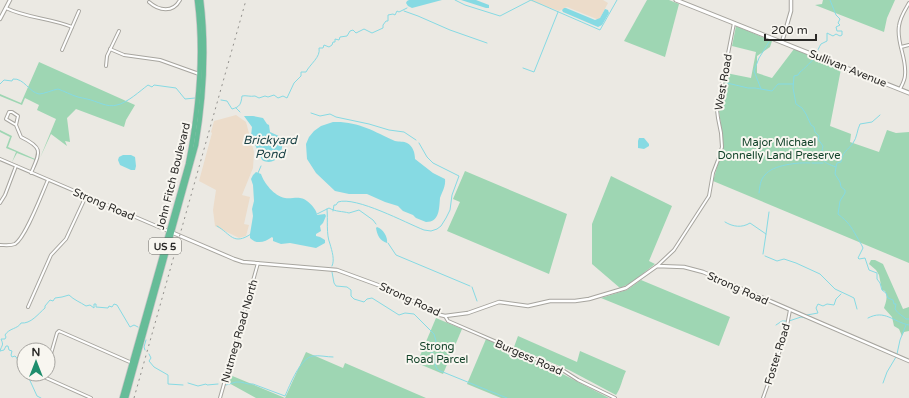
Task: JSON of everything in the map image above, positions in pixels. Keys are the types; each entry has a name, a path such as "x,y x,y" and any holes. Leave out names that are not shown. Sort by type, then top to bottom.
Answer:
{"highway":[{"name":"John Fitch Boulevard","path":"197,0 201,27"},
{"name":"John Fitch Boulevard","path":"126,398 134,364 191,166 197,128 202,74 201,0"},
{"name":"John Fitch Boulevard","path":"122,398 134,364"}],"main road":[{"name":"Sullivan Avenue","path":"676,0 909,93"}],"street":[{"path":"0,19 10,0"},
{"path":"149,2 155,7 165,10 177,5 180,0"},
{"path":"782,42 791,11 791,0"},
{"path":"900,89 905,78 906,71 898,32 901,16 909,3"},
{"path":"6,8 20,14 72,27"},
{"path":"62,50 79,11"},
{"name":"West Road","path":"657,266 674,250 699,212 710,192 713,173 722,147 717,110 734,23"},
{"path":"106,66 107,56 119,31"},
{"path":"901,47 909,45"},
{"path":"110,49 124,55 160,60 193,73 202,74"},
{"path":"16,125 6,119 9,112 12,112 18,116 16,125 21,137 32,142 38,149 38,155 31,173"},
{"name":"Strong Road","path":"0,159 234,259 258,263 337,270 397,292 436,314 445,316 468,312 499,302 528,306 550,301 575,301 589,299 626,288 657,266 684,267 697,270 909,361"},
{"path":"0,203 5,195 16,166"},
{"path":"0,245 12,245 20,239 35,213 48,180"},
{"path":"28,307 51,255 66,238 86,196"},
{"name":"Nutmeg Road North","path":"220,398 258,263"},
{"name":"Foster Road","path":"763,398 785,336 790,310"},
{"name":"Burgess Road","path":"445,316 448,321 564,371 578,380 615,398"},
{"path":"54,342 59,331 134,364"},
{"path":"55,382 91,398"}],"shaded area":[{"path":"528,0 603,0 608,3 599,20 567,7 559,11"},
{"path":"236,115 246,122 254,152 253,168 242,195 250,197 244,224 249,225 246,236 239,238 215,226 213,210 216,190 199,181 214,121"}],"green space":[{"path":"647,0 669,0 679,4 665,57 624,41"},
{"path":"823,0 895,0 887,18 884,32 815,5 822,4"},
{"name":"Major Michael Donnelly Land Preserve","path":"736,26 772,41 770,47 757,56 757,73 772,78 794,49 841,69 830,126 851,134 850,142 879,152 887,130 896,133 909,132 909,263 713,181 723,147 719,111 726,73 751,78 756,52 732,46"},
{"path":"39,62 135,105 126,120 124,127 76,109 67,118 70,142 65,141 67,146 51,134 40,158 56,119 37,110 39,105 25,98 22,105 0,96 0,94 21,103"},
{"path":"0,130 12,136 8,147 35,160 17,153 12,162 16,152 6,148 10,137 0,132"},
{"path":"465,171 567,214 549,274 447,231 460,202 453,199"},
{"path":"611,176 672,206 649,261 655,264 631,283 620,288 592,264 592,224"},
{"path":"871,260 875,260 883,264 903,309 909,307 909,331 904,332 902,336 899,329 894,326 892,317 884,308 886,293 882,290 879,275 869,264"},
{"path":"641,280 730,317 719,346 601,298 627,290"},
{"name":"Strong Road Parcel","path":"436,318 462,329 443,374 417,363"},
{"path":"518,336 577,362 580,351 626,371 618,392 616,395 569,370 514,347"},
{"path":"486,339 553,369 609,398 501,398 467,384"},
{"path":"306,352 343,368 345,363 426,398 285,398"},
{"path":"230,375 285,398 256,398 227,382"}],"water":[{"path":"409,0 442,0 412,8 406,3"},
{"path":"461,0 476,0 489,5 489,8 486,8"},
{"path":"564,8 595,20 600,18 605,9 608,10 609,13 602,25 598,27 563,12 562,10"},
{"name":"Brickyard Pond","path":"244,116 263,118 269,125 270,132 281,137 281,152 272,162 262,160 251,136 252,127"},
{"path":"333,122 358,125 395,141 406,142 409,144 414,152 415,159 433,173 445,179 438,214 434,220 426,222 403,211 398,206 367,194 349,194 335,191 316,173 307,159 306,144 314,131 321,126"},
{"path":"639,138 644,138 649,146 644,149 638,148"},
{"path":"123,155 131,155 135,157 135,170 131,170 120,165 118,160 119,157"},
{"path":"256,172 261,174 267,185 277,195 285,198 302,198 313,207 317,215 325,214 326,216 320,226 321,231 316,234 316,236 325,240 325,243 316,248 290,243 281,244 273,241 272,237 261,242 255,242 250,238 254,201 251,179"},
{"path":"377,227 385,234 387,243 382,241 379,237 376,231"}],"waterway":[{"path":"455,0 465,5 500,16 531,0 600,30 617,0"},
{"path":"830,0 836,15 840,19 838,23 840,25 836,27 837,31 842,31 842,35 840,36 836,34 833,36 827,33 827,41 821,44 816,56 798,75 794,76 793,88 796,104 802,108 811,125 814,127 815,132 819,136 818,139 823,146 823,160 836,167 835,174 841,187 845,190 845,193 840,201 838,214 849,224 863,248 858,258 865,258 869,270 877,273 877,279 882,290 886,293 888,298 893,300 894,304 896,304 896,311 906,319 909,319"},
{"path":"221,100 227,101 232,109 240,105 242,96 255,96 259,98 274,95 278,98 283,96 287,98 294,83 301,76 301,72 306,72 317,57 319,48 323,48 324,45 329,47 333,42 335,42 335,39 339,40 340,37 347,36 350,31 353,30 356,33 364,29 372,33 383,28 383,25 386,21 388,21 388,15 395,15 397,11 399,12 407,8"},
{"path":"404,11 487,43"},
{"path":"523,68 534,72 558,12"},
{"path":"761,89 754,71 759,58 769,42"},
{"path":"0,84 4,80 12,81 13,79 17,79 35,93 39,94 58,89 75,96 110,106 125,102 148,85 152,87 154,85 176,88 185,99 195,98"},
{"path":"727,83 748,88 772,91 778,84 793,84"},
{"path":"236,108 240,112"},
{"path":"311,113 320,116 330,114 336,117 389,130 404,132 416,140"},
{"path":"836,167 837,163 841,162 844,153 854,141 860,124 872,122 880,115"},
{"path":"333,211 334,205 338,202 346,201 368,206 424,230 431,231 441,226 450,210 452,195 459,176 433,163 427,157 419,143"},
{"path":"759,193 762,179 773,169 786,165 810,163"},
{"path":"812,163 823,163"},
{"path":"258,173 261,166"},
{"path":"317,214 329,208 349,213 359,210 376,224"},
{"path":"327,209 328,236 333,258 332,266"},
{"path":"766,234 769,212"},
{"path":"725,222 738,226 744,226 750,223 766,234 763,254"},
{"path":"217,226 232,238 236,239 240,239 251,234"},
{"path":"388,243 396,255 470,286"},
{"path":"765,256 777,261 784,259 820,274 835,289 854,298 857,309"},
{"path":"332,272 336,286 347,287 351,290 351,296 354,299 364,302 367,299 372,298 399,315 405,313 414,314 434,334 436,341 431,349 438,370 507,398"},
{"path":"472,287 477,301"},
{"path":"807,315 818,313 816,308 818,304 823,306 827,304 834,305 836,299 841,294"},
{"path":"0,351 3,344 1,339 5,339 5,335 9,331 21,323 28,322 34,318 45,308 50,300 53,301 55,298 69,295 86,306 90,305 94,308 94,304 96,304 96,307 108,308 109,306 112,307 114,304 117,305 130,327 134,325 138,327"},
{"path":"868,318 884,315 909,325"},
{"path":"789,321 801,317 806,318"},
{"path":"776,325 782,321 786,321"},
{"path":"897,354 900,340 906,325"},
{"path":"145,350 144,347 146,340"},
{"path":"0,351 4,350 6,346 8,346 9,350 12,351 12,357 15,356 16,358"},
{"path":"149,354 151,358 149,361 154,367 168,375 168,384 183,385"},
{"path":"226,385 236,382 253,384 285,396 296,373 308,358 313,356 333,357"},
{"path":"883,383 887,372 896,357"},
{"path":"31,382 37,396 41,398"},
{"path":"188,383 198,386 218,384"}],"railway":[{"path":"134,398 246,0"}]}
